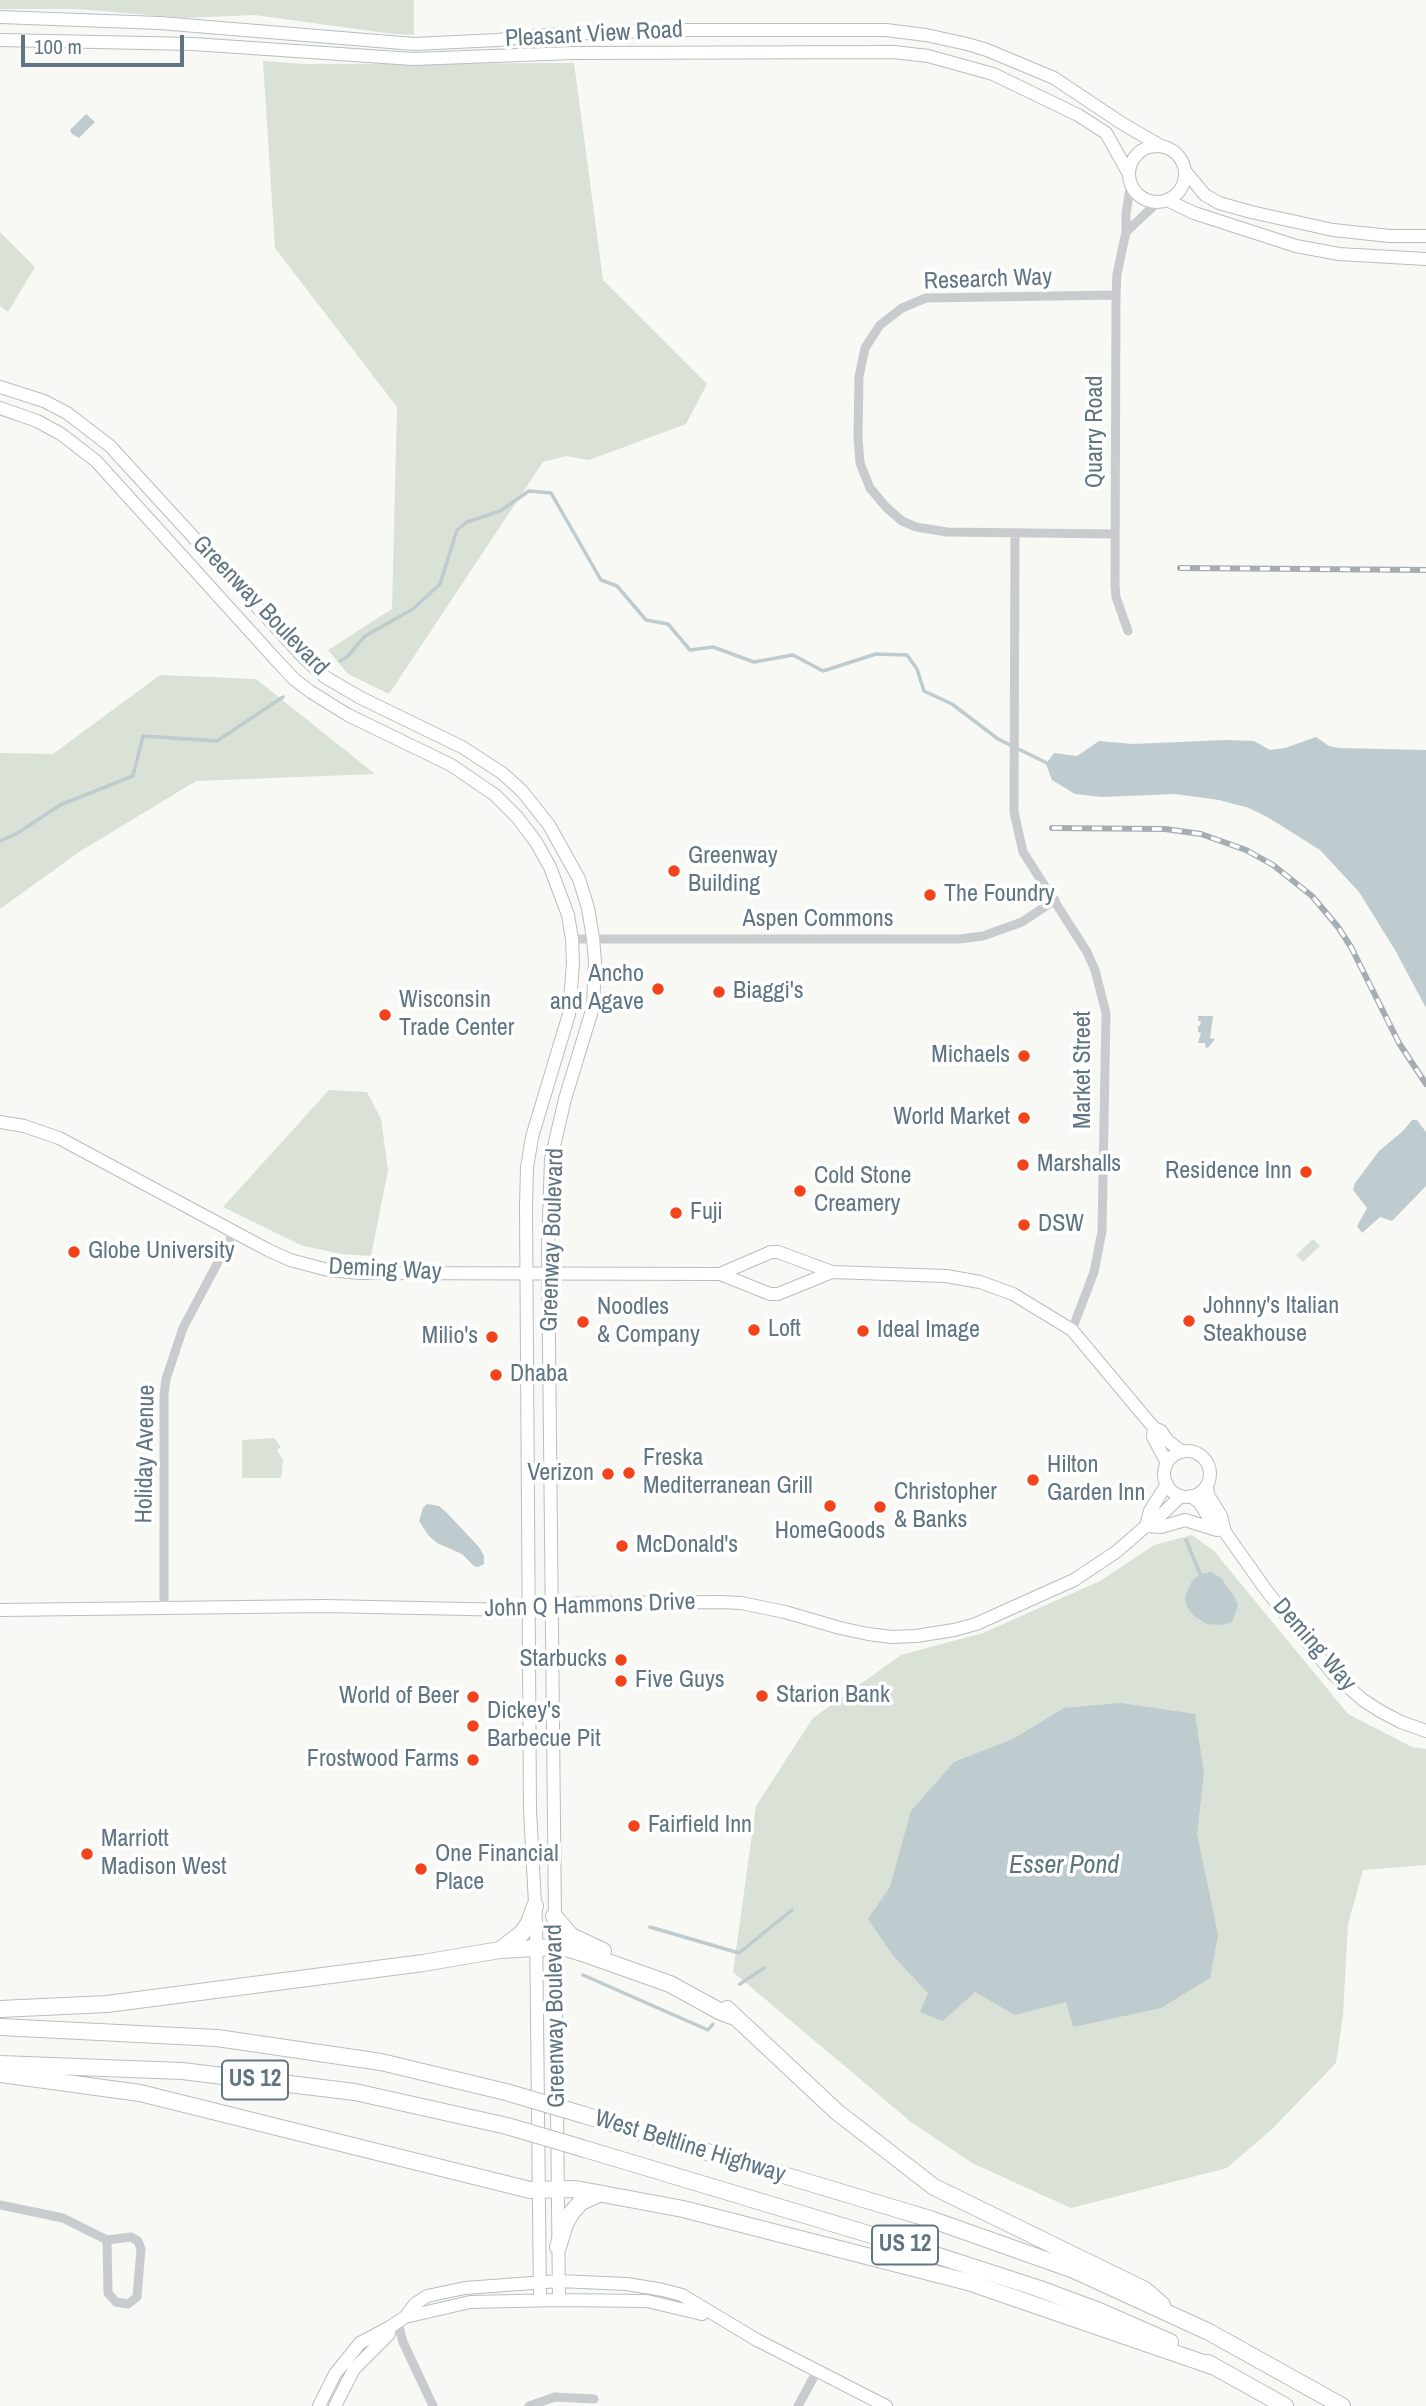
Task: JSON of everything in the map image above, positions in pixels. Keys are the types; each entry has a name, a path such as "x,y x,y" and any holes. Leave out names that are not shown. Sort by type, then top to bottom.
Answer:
{"highway":[{"path":"500,1950 522,1933 535,1906"},
{"path":"554,1916 571,1936 689,1985 724,2005 732,2016 837,2112 934,2187 1145,2290 1174,2316"},
{"path":"0,2009 107,2004 500,1950 555,1947 591,1956 670,1984 732,2016"},
{"name":"West Beltline Highway","path":"0,2027 217,2038 381,2062 506,2092 930,2219 1074,2270 1209,2332 1342,2406"},
{"name":"West Beltline Highway","path":"0,2064 195,2072 355,2092 507,2126 905,2245 1040,2289 1153,2334 1285,2406"},
{"path":"0,2074 141,2093 339,2144 539,2191 576,2189 683,2209 968,2282 1215,2367"},
{"path":"558,2247 572,2211 582,2202 600,2194"}],"street":[{"name":"Pleasant View Road","path":"0,18 160,23 414,44 672,30 886,30 967,44 1029,67 1054,78 1161,146"},
{"name":"Pleasant View Road","path":"0,40 193,44 413,60 573,53 894,52 928,56 993,74 1078,115 1106,133 1130,178"},
{"path":"1126,232 1163,201 1181,189 1185,172 1183,162 1178,154 1161,146 1151,146 1135,156 1130,178 1141,197 1163,201 1296,246 1339,254 1426,258"},
{"path":"1185,172 1205,195 1251,212 1333,230 1390,236 1426,236"},
{"name":"Quarry Road","path":"1128,631 1116,597 1116,295 1126,232 1130,178"},
{"name":"Research Way","path":"1115,534 947,532 916,527 902,521 877,497 863,475 858,437 859,377 865,348 880,325 902,308 926,298 1116,295"},
{"name":"Greenway Boulevard","path":"0,387 44,401 67,412 110,446 314,668 361,698 462,747 502,773 522,791 549,825 579,879 588,908 593,938 593,1007 565,1099 551,1159 548,1274 559,2300"},
{"name":"Greenway Boulevard","path":"0,408 49,427 96,461 277,661 311,692 348,715 451,765 495,795 517,817 536,842 561,893 572,939 573,987 569,1014 532,1137 527,1168 530,1810 536,1948 540,2300"},
{"name":"Market Street","path":"1015,533 1014,812 1023,852 1087,952 1095,970 1106,1013 1102,1231 1094,1272 1072,1331"},
{"name":"Aspen Commons","path":"572,939 959,939 983,936 1022,922 1055,900"},
{"name":"Deming Way","path":"0,1122 23,1126 59,1138 290,1260 328,1270 360,1273 720,1274 770,1294 778,1294 832,1272"},
{"name":"Holiday Avenue","path":"164,1608 166,1379 183,1328 234,1232"},
{"name":"Deming Way","path":"720,1274 771,1252 778,1252 832,1272 935,1275 980,1282 1013,1293 1072,1331 1154,1428 1161,1431 1167,1440 1182,1451"},
{"name":"Deming Way","path":"1154,1428 1153,1437 1167,1463"},
{"path":"1182,1451 1194,1452 1204,1459 1210,1475 1207,1485 1198,1494 1186,1496 1167,1485 1167,1463 1182,1451"},
{"name":"John Q Hammons Drive","path":"1146,1525 1150,1511 1167,1485"},
{"name":"Deming Way","path":"1207,1485 1208,1495 1221,1516 1225,1532"},
{"name":"Deming Way","path":"1186,1496 1200,1503 1211,1522 1225,1532 1266,1590 1333,1674 1355,1694 1380,1711 1426,1731"},
{"name":"John Q Hammons Drive","path":"0,1610 326,1606 513,1609 552,1605 741,1603 868,1634 892,1637 934,1634 975,1624 1074,1580 1116,1552 1146,1525 1186,1496"},
{"path":"1146,1525 1161,1527 1185,1520 1225,1532"},
{"path":"0,2205 63,2218 107,2240 131,2237 138,2241 141,2249 137,2297 128,2304 116,2302 108,2293 107,2240"},
{"path":"335,2406 354,2369 389,2334 397,2322 427,2296 444,2291 559,2281 606,2282 682,2295 757,2340 886,2406"},
{"path":"319,2406 335,2374 360,2343 397,2322 470,2302 647,2301 718,2317"},
{"path":"397,2322 403,2342 433,2406"},
{"path":"798,2406 817,2371"},
{"path":"529,2406 555,2398 594,2399"}],"shaded area":[{"path":"0,0 414,0 414,35 255,15 184,18 77,9 0,9"},
{"path":"263,61 304,64 574,63 603,280 707,384 686,424 589,460 566,456 543,462 389,694 348,674 328,650 392,609 397,407 275,248"},
{"path":"0,232 35,267 8,312 0,306"},
{"path":"160,675 256,679 375,774 196,781 79,852 0,909 0,753 53,754"},
{"path":"329,1090 367,1092 381,1119 388,1170 371,1256 342,1254 303,1246 223,1207"},
{"path":"1313,1239 1320,1246 1303,1262 1296,1255"},
{"path":"274,1438 281,1447 277,1450 283,1460 281,1478 242,1478 242,1440"},
{"path":"1192,1535 1214,1551 1348,1714 1412,1747 1426,1749 1426,1865 1363,1870 1348,1924 1343,2015 1336,2063 1271,2130 1227,2168 1071,2208 972,2163 911,2122 733,1972 756,1806 813,1718 901,1655 983,1633 1100,1581 1154,1545"}],"water":[{"path":"86,114 95,122 79,138 70,130"},
{"path":"1316,737 1329,746 1339,748 1426,750 1426,1008 1395,950 1359,892 1320,850 1249,808 1219,800 1175,794 1102,797 1075,794 1052,780 1046,764 1054,753 1077,756 1099,741 1132,744 1254,741 1270,750 1285,748"},
{"path":"1198,1016 1213,1016 1210,1038 1215,1039 1206,1048 1205,1043 1198,1043 1201,1033 1198,1032 1198,1026 1201,1021 1198,1021"},
{"path":"1412,1120 1417,1120 1426,1132 1426,1186 1392,1221 1380,1217 1362,1233 1357,1226 1367,1208 1353,1190 1355,1183 1379,1151"},
{"path":"427,1504 439,1506 447,1513 479,1547 484,1556 484,1564 474,1566 462,1554 437,1543 429,1536 419,1521"},
{"path":"1211,1572 1221,1578 1238,1605 1232,1622 1221,1625 1207,1624 1194,1616 1187,1607 1185,1597 1192,1581 1200,1574"},
{"name":"Esser Pond","path":"1121,1703 1195,1714 1204,1773 1197,1834 1218,1935 1210,1978 1161,2008 1073,2027 1066,2002 1015,2015 975,1992 943,2021 920,2012 928,1993 894,1957 868,1919 890,1887 911,1811 954,1762 1013,1739 1064,1708"}],"waterway":[{"path":"340,661 347,657 365,636 413,609 440,584 457,530 467,522 500,511 529,491 551,493 601,580 617,586 646,620 668,624 690,650 713,647 754,662 793,655 823,671 876,654 907,655 917,669 924,691 952,704 998,739 1049,764"},
{"path":"0,841 16,834 60,805 133,776 143,736 217,741 283,697"},
{"path":"1186,1540 1200,1574"},
{"path":"650,1927 739,1953 792,1910"},
{"path":"740,1984 764,1968"},
{"path":"583,1975 708,2030 713,2024"}],"railway":[{"path":"1180,568 1426,570"},
{"path":"1052,828 1165,829 1201,834 1246,850 1273,865 1312,896 1338,927 1351,947 1399,1043 1426,1084"}],"place":[{"name":"Greenway Building","path":"674,871"},
{"name":"The Foundry","path":"930,895"},
{"name":"Ancho and Agave","path":"658,989"},
{"name":"Biaggi's","path":"719,992"},
{"name":"Wisconsin Trade Center","path":"385,1015"},
{"name":"Michaels","path":"1024,1056"},
{"name":"World Market","path":"1024,1118"},
{"name":"Marshalls","path":"1023,1165"},
{"name":"Residence Inn","path":"1306,1172"},
{"name":"Cold Stone Creamery","path":"800,1191"},
{"name":"Fuji","path":"676,1213"},
{"name":"DSW","path":"1024,1225"},
{"name":"Globe University","path":"74,1252"},
{"name":"Johnny's Italian Steakhouse","path":"1189,1321"},
{"name":"Noodles & Company","path":"583,1322"},
{"name":"Loft","path":"754,1330"},
{"name":"Ideal Image","path":"863,1331"},
{"name":"Milio's","path":"492,1337"},
{"name":"Dhaba","path":"496,1375"},
{"name":"Freska Mediterranean Grill","path":"629,1473"},
{"name":"Verizon","path":"608,1474"},
{"name":"Hilton Garden Inn","path":"1033,1480"},
{"name":"HomeGoods","path":"830,1506"},
{"name":"Christopher & Banks","path":"880,1507"},
{"name":"McDonald's","path":"622,1546"},
{"name":"Starbucks","path":"621,1660"},
{"name":"Five Guys","path":"621,1681"},
{"name":"Starion Bank","path":"762,1696"},
{"name":"World of Beer","path":"473,1697"},
{"name":"Dickey's Barbecue Pit","path":"473,1726"},
{"name":"Frostwood Farms","path":"473,1760"},
{"name":"Fairfield Inn","path":"634,1826"},
{"name":"Marriott Madison West","path":"87,1854"},
{"name":"One Financial Place","path":"421,1869"}]}
